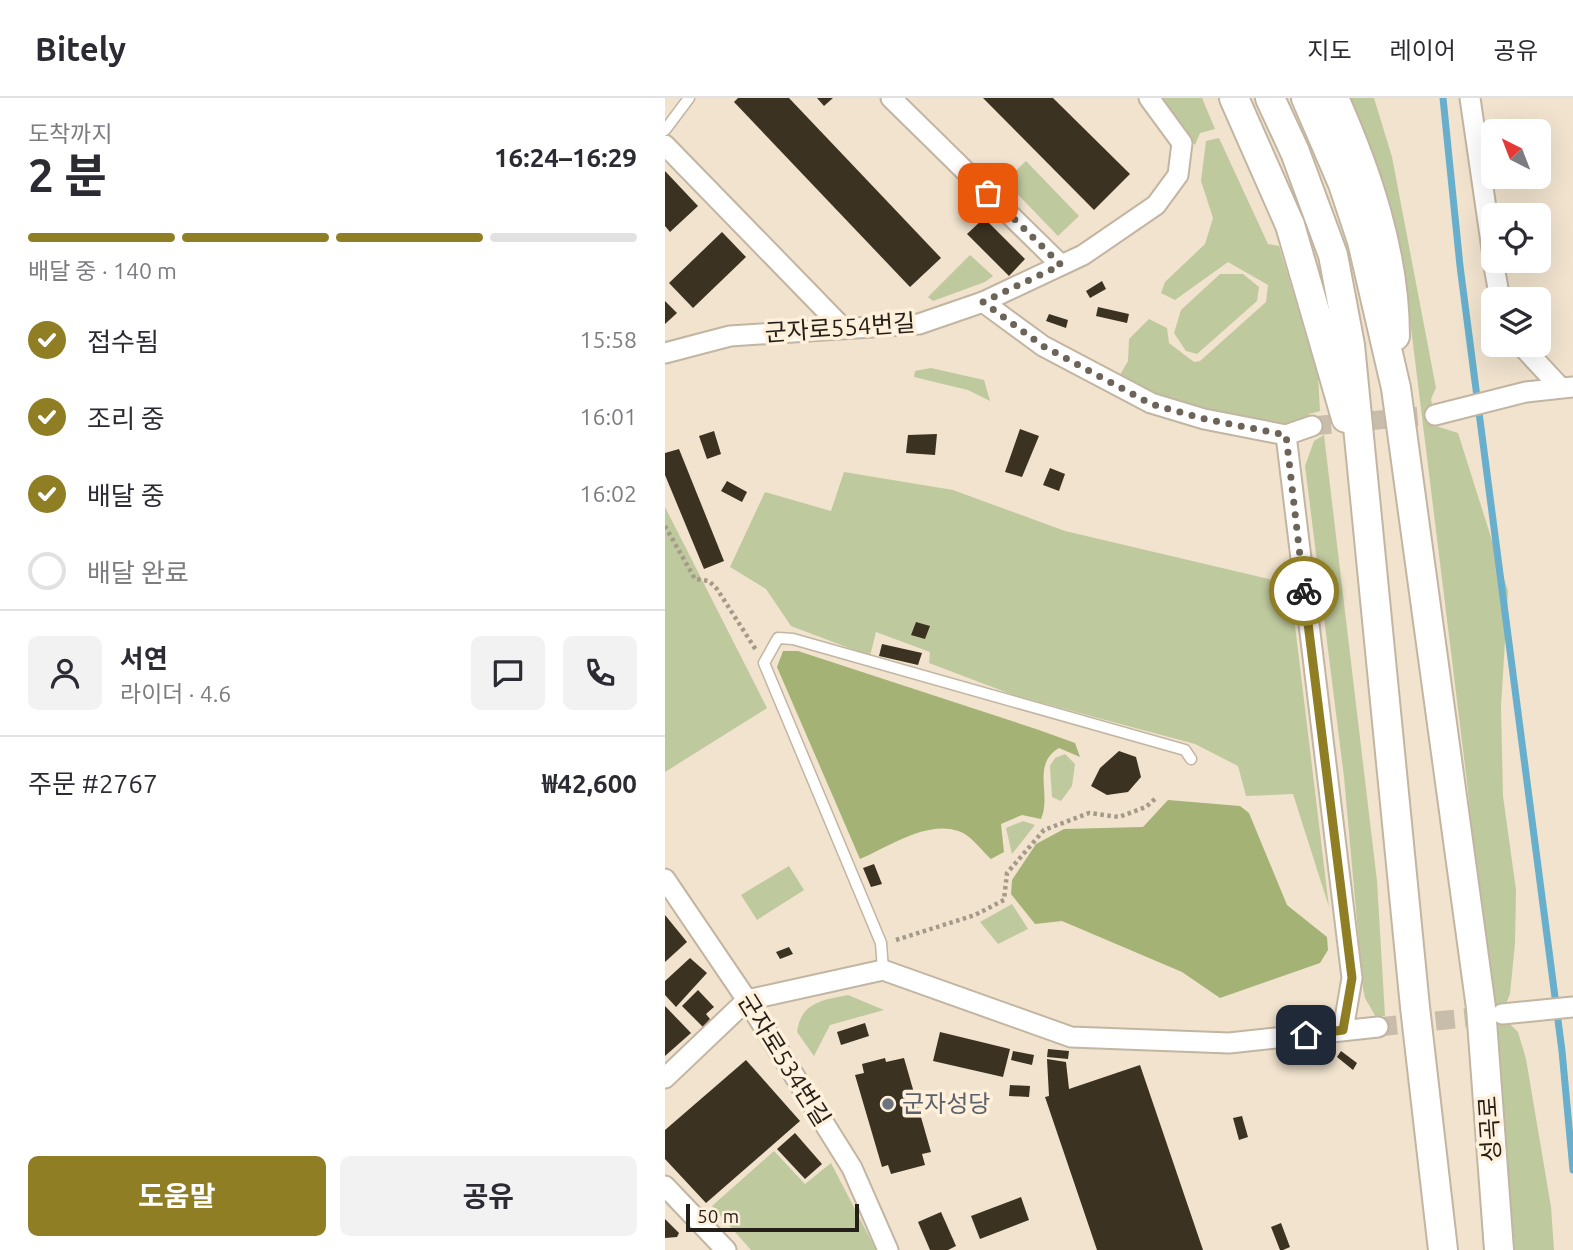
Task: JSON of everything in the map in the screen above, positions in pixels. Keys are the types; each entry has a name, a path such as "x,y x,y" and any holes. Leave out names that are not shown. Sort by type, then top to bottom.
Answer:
{"main road":[{"path":"1234,98 1290,225 1333,381 1359,454"},
{"path":"1270,98 1295,152 1333,256 1350,345 1415,1007 1443,1250"},
{"path":"1307,98 1343,184 1362,241 1396,387"},
{"path":"1334,98 1355,146 1381,231 1395,295 1396,387"},
{"name":"성곡로","path":"1396,387 1492,1011 1499,1250"}],"street":[{"path":"891,98 1061,265"},
{"name":"군자로554번길","path":"665,353 730,336 919,324 983,302 1083,255 1156,205 1178,175 1182,143 1149,98"},
{"path":"1470,98 1485,203"},
{"path":"665,145 843,328"},
{"path":"983,302 1043,346 1151,404 1205,419 1286,435 1312,426"},
{"path":"1534,357 1567,387"},
{"path":"1444,414 1526,392 1567,387"},
{"path":"1286,435 1352,978 1343,1030"},
{"name":"군자로534번길","path":"665,879 747,1000 852,1168 888,1250"},
{"path":"665,1078 747,1000 882,961 1071,1037 1230,1043 1378,1027"},
{"path":"1492,1011 1573,1007"},
{"path":"665,1186 726,1250"}],"lane":[{"path":"665,130 689,98"},
{"path":"882,961 881,943 764,663 778,638 793,639 1185,750 1191,759"}],"path":[{"path":"665,526 695,579 709,581 717,589 764,663"},
{"path":"882,961 896,940 975,915 1004,901 1007,873 1044,830 1089,813 1119,817 1146,807 1157,797"}],"green space":[{"path":"1159,98 1202,98 1215,129 1200,133 1195,145"},
{"path":"1351,98 1374,98 1392,157 1436,388 1431,399 1436,426 1458,433 1508,591 1501,707 1503,796 1516,890 1515,943 1510,994 1505,1006 1507,1021 1518,1032 1526,1059 1551,1207 1554,1250 1508,1250 1483,938 1467,782 1405,279"},
{"path":"1219,138 1268,244 1279,246 1318,376 1320,411 1309,414 1308,418 1287,424 1211,412 1143,391 1120,375 1128,361 1129,339 1149,319 1167,328 1169,343 1194,362 1200,361 1266,302 1268,285 1228,262 1175,300 1161,293 1165,282 1205,244 1213,218 1201,181 1206,141"},
{"path":"1026,161 1079,216 1058,236 1005,181"},
{"path":"970,255 993,276 985,282 933,301 928,297"},
{"path":"1220,274 1243,274 1259,287 1257,301 1197,354 1186,351 1174,333 1181,310"},
{"path":"931,368 984,380 990,401 968,390 914,377 915,371"},
{"path":"1324,435 1377,881 1385,1016 1376,1017 1365,998 1363,988 1344,777 1305,466 1314,441"},
{"path":"844,472 953,490 1065,531 1282,582 1289,576 1329,907 1293,794 1246,796 1238,766 1195,744 1016,696 929,663 930,652 876,632 870,656 791,626 766,589 730,567 765,492 831,511"},
{"path":"665,507 767,708 665,772"},
{"path":"783,651 798,651 1039,730 1075,743 1080,757 1059,748 1051,755 1044,771 1045,800 1041,819 1022,815 1001,824 1004,852 991,859 976,843 958,831 934,829 908,836 860,859 777,667"},
{"path":"1065,754 1075,764 1072,786 1061,801 1052,797 1050,766 1055,758"},
{"path":"1168,800 1240,806 1249,813 1287,905 1327,937 1328,950 1320,963 1220,998 1182,972 1062,921 1035,924 1011,894 1012,880 1036,844 1064,829 1143,827"},
{"path":"1023,821 1035,825 1012,854 1006,828"},
{"path":"789,866 804,890 757,920 741,895"},
{"path":"1012,904 1028,929 998,944 980,922"},
{"path":"848,995 884,1010 830,1025 814,1056 797,1032 803,1014 815,1004"},
{"path":"774,1151 805,1184 831,1163 876,1250 751,1250 712,1206"}],"building":[{"path":"738,98 789,98 941,258 910,287 734,102"},
{"path":"817,98 833,98 824,106"},
{"path":"983,98 1053,98 1130,174 1094,210"},
{"path":"665,171 698,206 670,232 665,226"},
{"path":"984,218 1025,259 1009,276 967,234"},
{"path":"722,232 746,257 693,308 669,283"},
{"path":"1102,281 1106,289 1090,298 1086,291"},
{"path":"665,301 677,313 665,324"},
{"path":"1098,307 1129,314 1127,323 1096,316"},
{"path":"1049,314 1068,320 1066,328 1046,321"},
{"path":"1020,429 1039,436 1022,477 1005,472"},
{"path":"714,431 721,454 707,459 699,436"},
{"path":"937,434 935,455 906,453 908,435"},
{"path":"679,449 724,561 704,569 665,475 665,453"},
{"path":"1050,468 1065,474 1059,491 1043,485"},
{"path":"727,481 747,492 742,502 721,491"},
{"path":"916,622 930,626 925,639 911,635"},
{"path":"882,644 922,653 918,665 879,656"},
{"path":"1119,751 1136,757 1141,777 1128,792 1107,795 1091,786 1100,768"},
{"path":"874,864 882,884 871,887 863,868"},
{"path":"665,915 687,942 665,962"},
{"path":"789,947 793,954 780,959 776,952"},
{"path":"690,958 707,973 676,1007 665,995 665,981"},
{"path":"698,990 714,1007 706,1014 710,1019 703,1027 682,1006"},
{"path":"665,1006 691,1033 665,1056"},
{"path":"865,1023 869,1036 841,1045 837,1032"},
{"path":"940,1032 1010,1049 1003,1077 933,1061"},
{"path":"1048,1049 1069,1051 1068,1059 1047,1057"},
{"path":"1013,1051 1034,1055 1032,1065 1011,1060"},
{"path":"1341,1051 1357,1063 1353,1070 1337,1057"},
{"path":"885,1058 886,1062 904,1058 931,1152 922,1154 925,1165 891,1174 888,1165 882,1167 855,1075 864,1073 862,1064"},
{"path":"1047,1059 1066,1062 1069,1089 1140,1065 1203,1250 1097,1250 1045,1097 1049,1096"},
{"path":"746,1060 800,1121 706,1203 665,1159 665,1130"},
{"path":"1010,1085 1030,1086 1029,1097 1009,1096"},
{"path":"1242,1116 1248,1137 1239,1140 1233,1118"},
{"path":"795,1133 822,1164 805,1179 777,1149"},
{"path":"1021,1197 1029,1220 980,1239 971,1216"},
{"path":"941,1212 956,1246 948,1250 930,1250 918,1222"},
{"path":"665,1219 679,1233 677,1237 665,1238"},
{"path":"1281,1223 1290,1247 1283,1250 1280,1250 1271,1227"}],"waterway":[{"path":"1443,98 1460,266 1562,1051 1573,1170"}],"tunnel":[{"path":"1312,426 1435,415"},
{"path":"1378,1027 1494,1015"}],"way so far":[{"path":"988,193 1061,265 983,302 1043,346 1151,404 1205,419 1286,435 1304,591"}],"place":[{"name":"군자성당","path":"888,1104"}],"route":[{"path":"1304,591 1352,978 1343,1030 1306,1035"}]}
